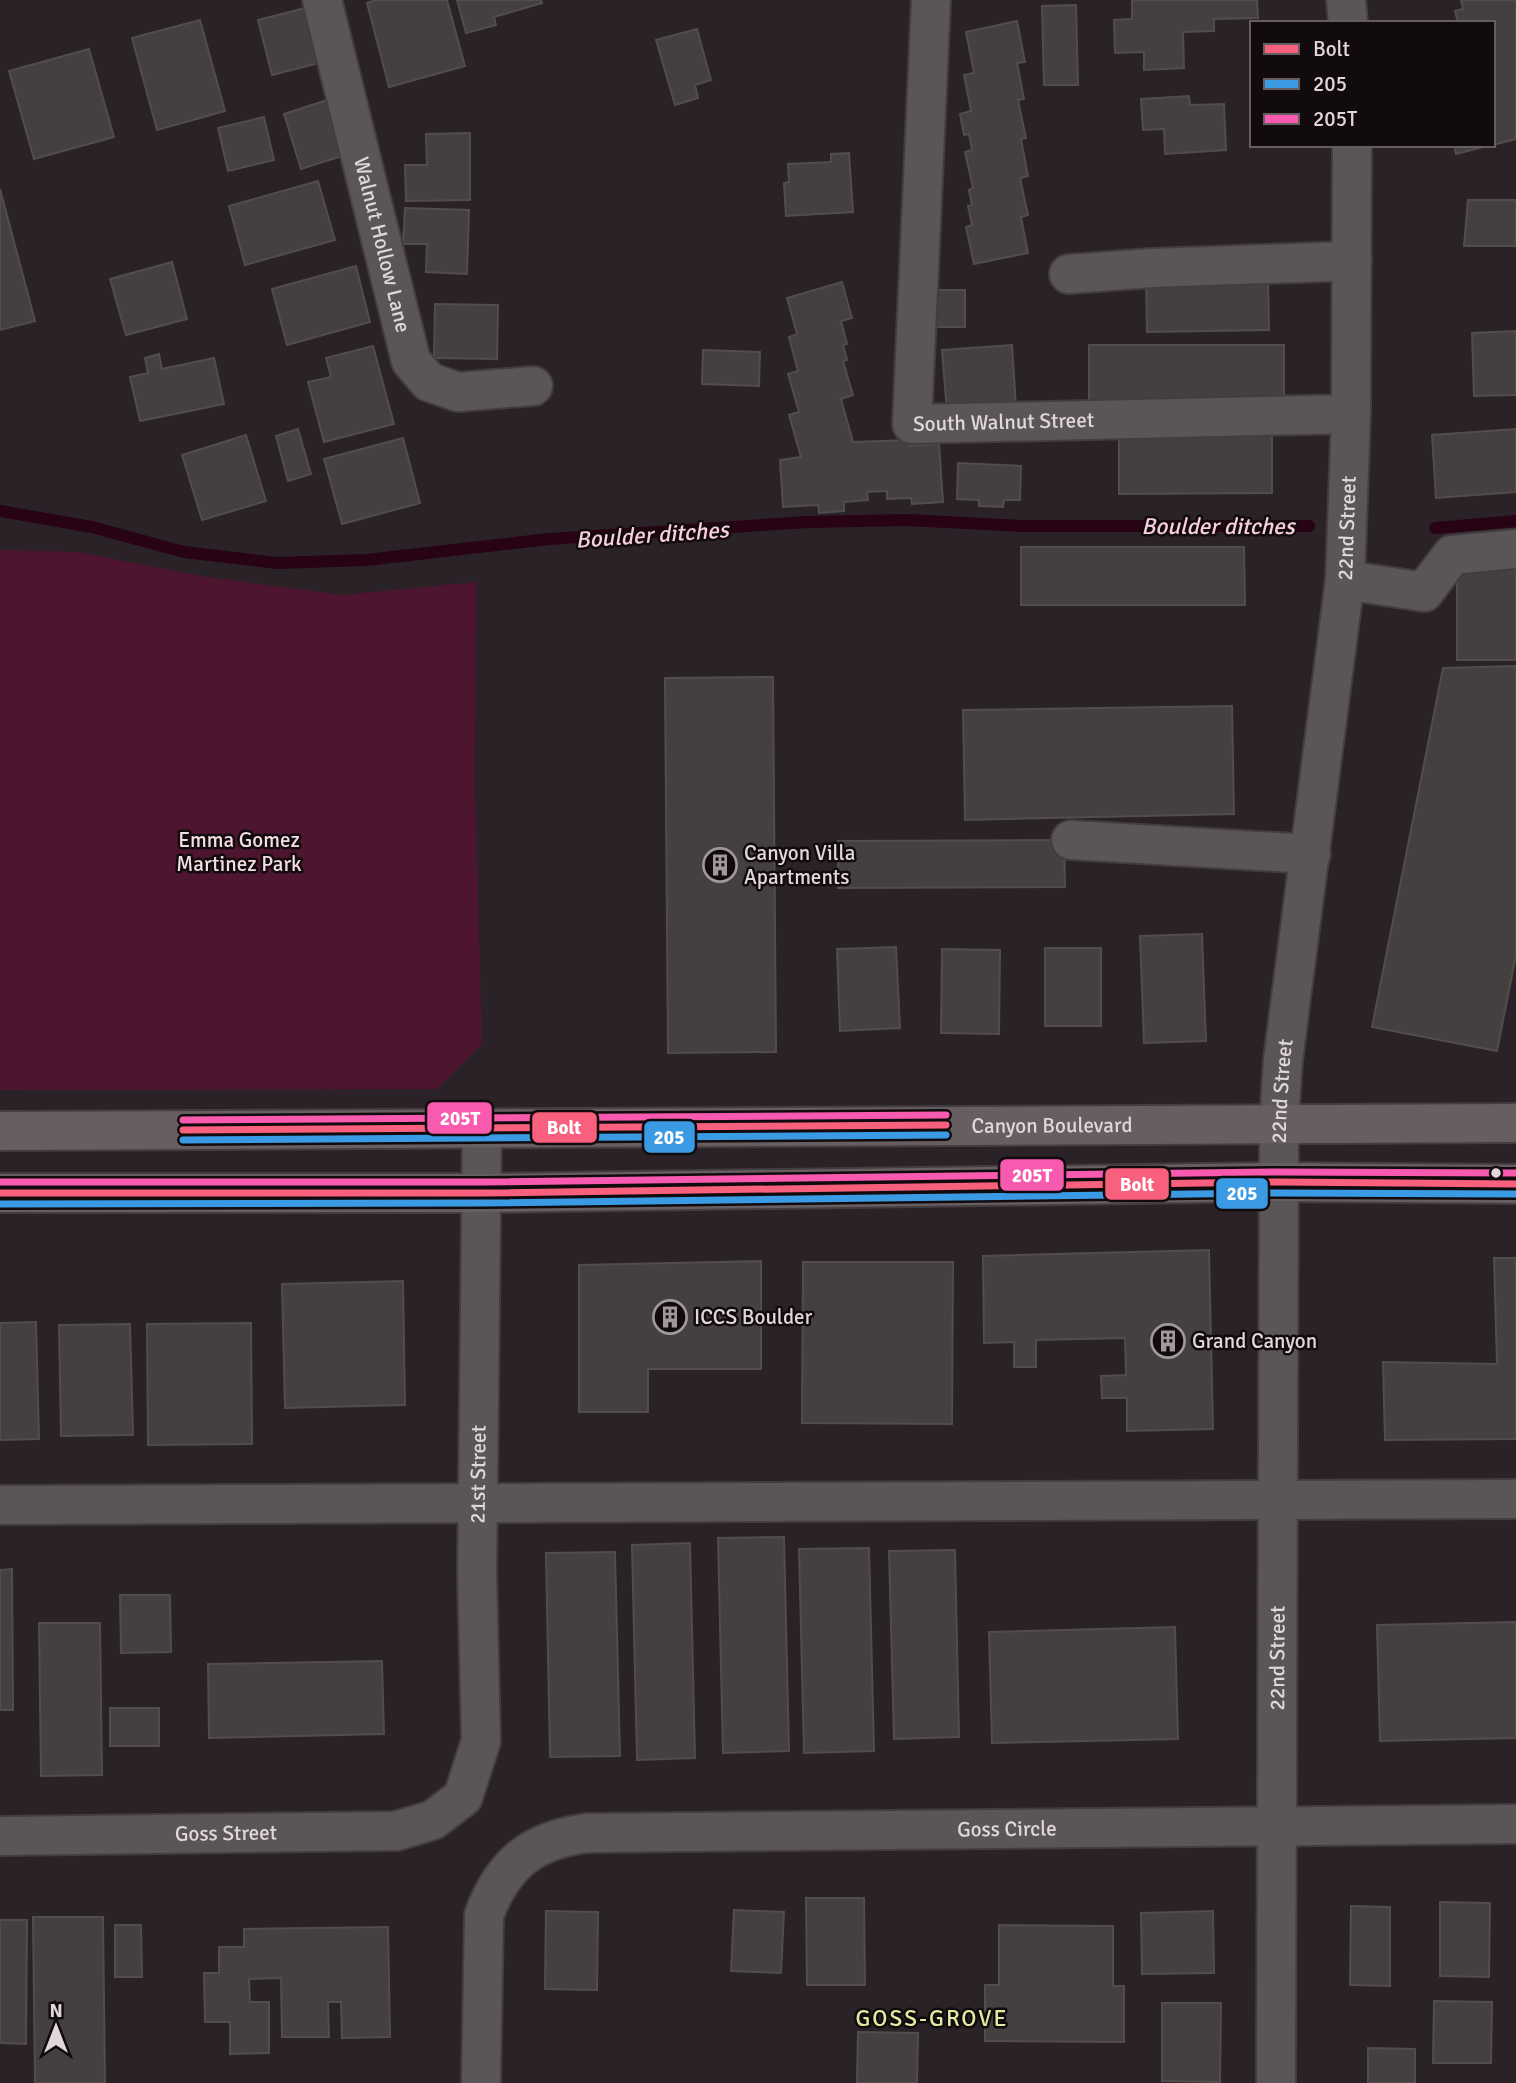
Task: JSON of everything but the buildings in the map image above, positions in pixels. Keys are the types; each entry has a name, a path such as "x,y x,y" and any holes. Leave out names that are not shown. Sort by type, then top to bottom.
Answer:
{"main road":[{"name":"Canyon Boulevard","path":"0,1131 1279,1122 1516,1123"},
{"path":"0,1193 483,1194 1279,1182 1516,1184"}],"street":[{"name":"Walnut Hollow Lane","path":"322,0 411,361 429,382 458,392 533,386"},
{"name":"South Walnut Street","path":"931,0 912,424 1351,414"},
{"path":"1346,0 1348,21"},
{"name":"22nd Street","path":"1276,2083 1279,1122 1283,1060 1345,580 1351,414 1352,147"},
{"path":"1069,274 1152,268 1352,261"},
{"path":"1345,580 1424,592 1452,555 1516,549"},
{"path":"1071,840 1311,854"},
{"name":"21st Street","path":"448,1810 463,1797 481,1741 478,1501 482,1128"},
{"path":"0,1505 478,1501 1516,1499"},
{"name":"Goss Street","path":"0,1836 397,1831 433,1820 448,1810"},
{"name":"Goss Circle","path":"481,2083 484,1915 493,1890 523,1854 555,1837 587,1833 1516,1825"}],"green space":[{"name":"Emma Gomez Martinez Park","path":"0,550 78,552 206,577 342,595 476,582 475,791 482,1044 437,1089 0,1090"}],"waterway":[{"name":"Boulder ditches","path":"0,511 92,527 184,552 278,563 366,560 549,539 808,522 907,520 1022,526 1309,526"},
{"name":"Boulder ditches","path":"1435,528 1516,521"}],"transit line":[{"name":"205T","path":"183,1120 946,1115"},
{"name":"Bolt","path":"183,1130 946,1125"},
{"name":"205","path":"183,1140 946,1135"},
{"name":"205T","path":"0,1182 483,1182 1279,1172 1516,1173"},
{"name":"Bolt","path":"0,1193 483,1193 1279,1182 1516,1184"},
{"name":"205","path":"0,1204 483,1203 1279,1193 1516,1194"}],"place":[{"name":"Canyon Villa Apartments","path":"720,865"},
{"name":"ICCS Boulder","path":"670,1317"},
{"name":"Grand Canyon","path":"1168,1341"}],"district":[{"name":"GOSS-GROVE","path":"932,2018"}]}
